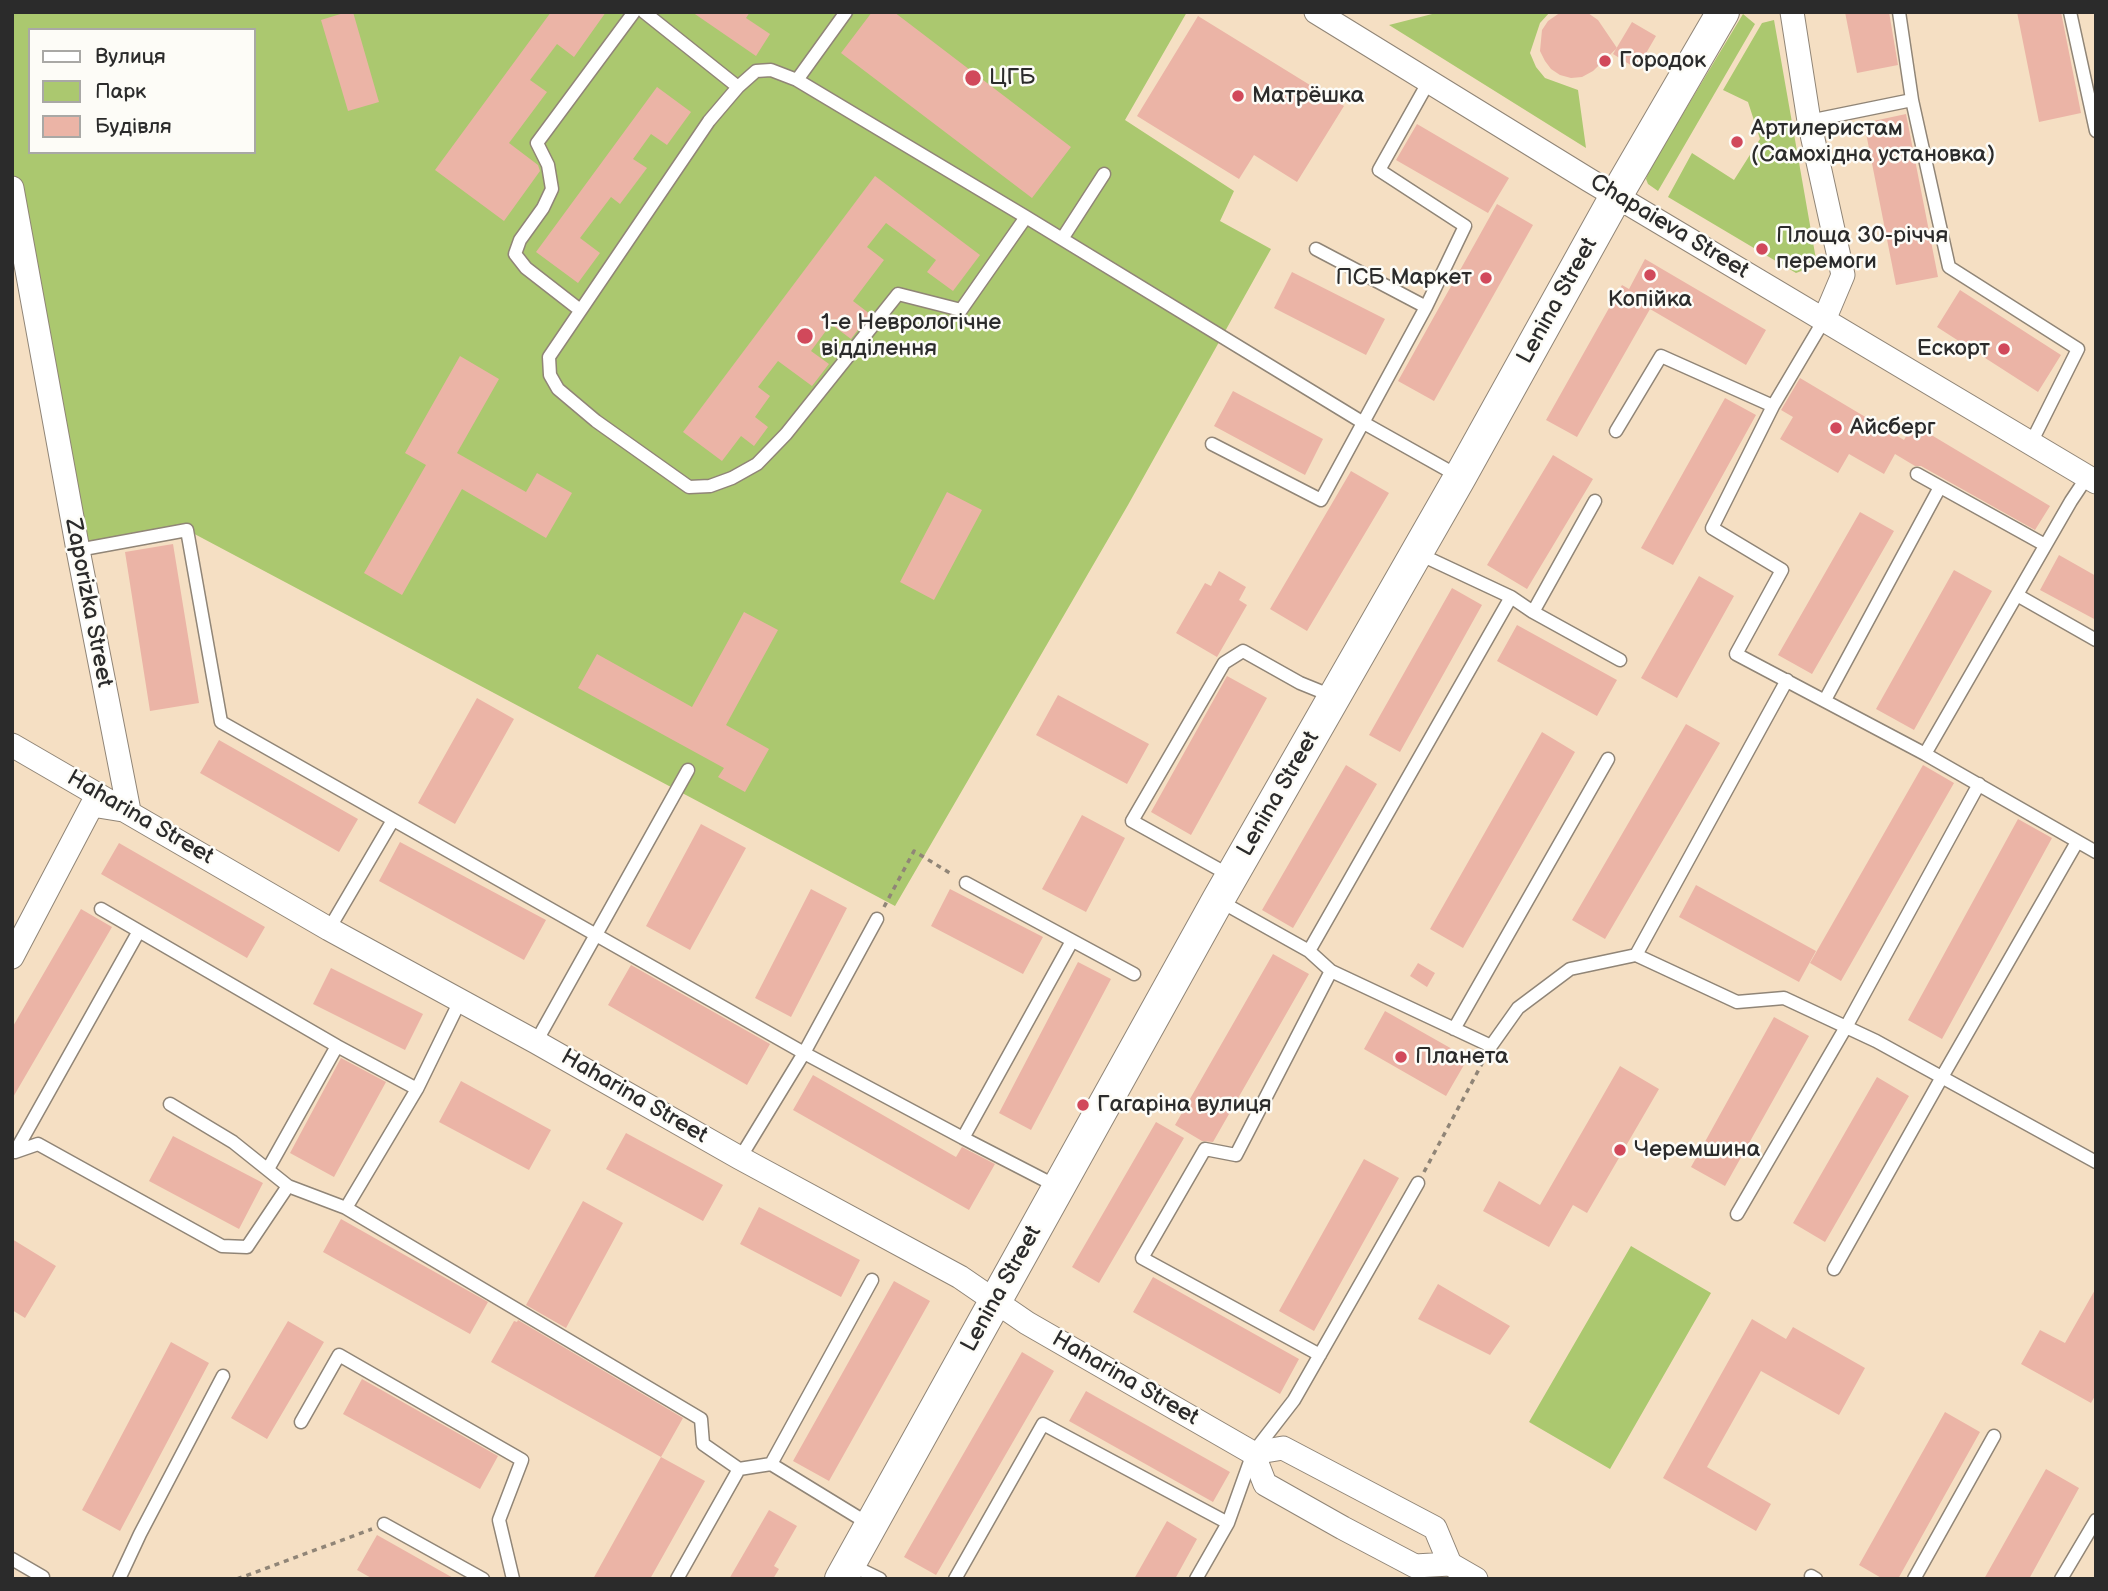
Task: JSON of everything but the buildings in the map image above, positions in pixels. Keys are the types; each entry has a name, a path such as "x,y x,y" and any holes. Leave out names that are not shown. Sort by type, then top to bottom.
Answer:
{"street":[{"name":"Chapaieva Street","path":"1316,12 1616,196 2091,480"},
{"name":"Lenina Street","path":"845,1571 1224,888 1723,12"},
{"path":"1791,12 1809,121 1843,275 1825,320"},
{"name":"Zaporizka Street","path":"12,188 129,811"},
{"name":"Haharina Street","path":"12,745 329,929 960,1277 1039,1330 1253,1453"},
{"path":"12,957 92,805 129,811"},
{"path":"1450,1564 1435,1528 1283,1448 1253,1453 1265,1484 1415,1566 1450,1564 1476,1579"}],"lane":[{"path":"580,310 526,268 515,254 520,240 543,208 552,189 548,165 537,143 634,12"},
{"path":"644,12 738,87"},
{"path":"797,80 846,12"},
{"path":"1899,12 1912,100 1949,267 2078,349 2031,443"},
{"path":"2070,12 2096,131"},
{"path":"1026,217 961,310 898,294 786,434 757,464 710,486 689,486 596,421 558,390 550,374 549,357 709,121 738,87 756,71 771,70 797,80 1026,217 1362,422 1460,477"},
{"path":"1212,444 1321,500 1426,307 1465,226 1379,170 1429,81"},
{"path":"1809,121 1912,100"},
{"path":"1062,239 1104,174"},
{"path":"1315,249 1426,307"},
{"path":"1825,320 1773,406 1712,528 1782,570 1736,654 1925,754 2096,852"},
{"path":"1616,431 1661,356 1773,406"},
{"path":"1917,474 2045,545"},
{"path":"1925,754 2045,545 2091,480"},
{"path":"1825,700 1940,487"},
{"path":"1533,611 1595,501"},
{"path":"78,550 187,530 221,722 804,1053 1059,1187"},
{"path":"1417,553 1511,597 1620,660"},
{"path":"2017,595 2096,640"},
{"path":"1309,951 1511,597"},
{"path":"1334,697 1300,683 1243,651 1224,663 1132,821 1309,951 1331,971 1491,1046 1518,1008 1570,969 1636,955 1737,1002 1784,998 1942,1077 2096,1162"},
{"path":"1636,955 1787,680"},
{"path":"1454,1028 1608,759"},
{"path":"536,1042 688,770"},
{"path":"1737,1214 1846,1027 1979,784"},
{"path":"329,929 393,820"},
{"path":"1834,1269 2077,842"},
{"path":"966,883 1134,974"},
{"path":"101,909 337,1046 417,1089"},
{"path":"740,1158 804,1053 877,919"},
{"path":"13,1151 139,931"},
{"path":"963,1138 1072,941"},
{"path":"1320,1355 1142,1258 1205,1149 1236,1155 1331,971"},
{"path":"346,1208 417,1089 460,1001"},
{"path":"268,1169 337,1046"},
{"path":"170,1104 233,1142 288,1185 346,1208 701,1419 703,1444 739,1469 771,1464 870,1525"},
{"path":"13,1151 38,1144 222,1246 247,1247 288,1185"},
{"path":"1196,1579 1228,1522 1253,1453 1294,1400 1418,1183"},
{"path":"771,1464 872,1280"},
{"path":"301,1422 339,1355 522,1460 499,1520 513,1579"},
{"path":"119,1579 223,1376"},
{"path":"956,1579 1043,1424 1228,1522"},
{"path":"1914,1579 1994,1436"},
{"path":"677,1579 739,1469"},
{"path":"2061,1579 2096,1520"},
{"path":"384,1524 483,1579"},
{"path":"12,1559 44,1578"},
{"path":"845,1571 880,1579"}],"path":[{"path":"877,919 914,851 966,883"},
{"path":"1418,1183 1491,1046"},
{"path":"237,1579 384,1524"}],"green space":[{"path":"12,12 1187,12 1125,120 1234,191 1220,221 1271,249 1128,505 895,906 187,530 78,550 12,188"},
{"path":"1440,12 1550,12 1540,23 1530,53 1545,78 1578,90 1586,148 1389,25"},
{"path":"1743,14 1755,24 1658,191 1648,184 1646,179 1649,170"},
{"path":"1774,20 1817,265 1796,273 1668,197 1692,153 1734,180 1760,139 1748,102 1723,90 1762,23"},
{"path":"1631,1246 1711,1293 1610,1469 1529,1422"}],"place":[{"name":"Городок","path":"1605,61"},
{"name":"ЦГБ","path":"973,78"},
{"name":"Матрёшка","path":"1238,96"},
{"name":"Артилеристам (Самохідна установка)","path":"1737,142"},
{"name":"Площа 30-річчя перемоги","path":"1762,249"},
{"name":"Копійка","path":"1650,275"},
{"name":"ПСБ Маркет","path":"1486,278"},
{"name":"1-е Неврологічне відділення","path":"805,336"},
{"name":"Ескорт","path":"2004,349"},
{"name":"Айсберг","path":"1836,428"},
{"name":"Планета","path":"1401,1057"},
{"name":"Гагаріна вулиця","path":"1083,1105"},
{"name":"Черемшина","path":"1620,1150"}]}
